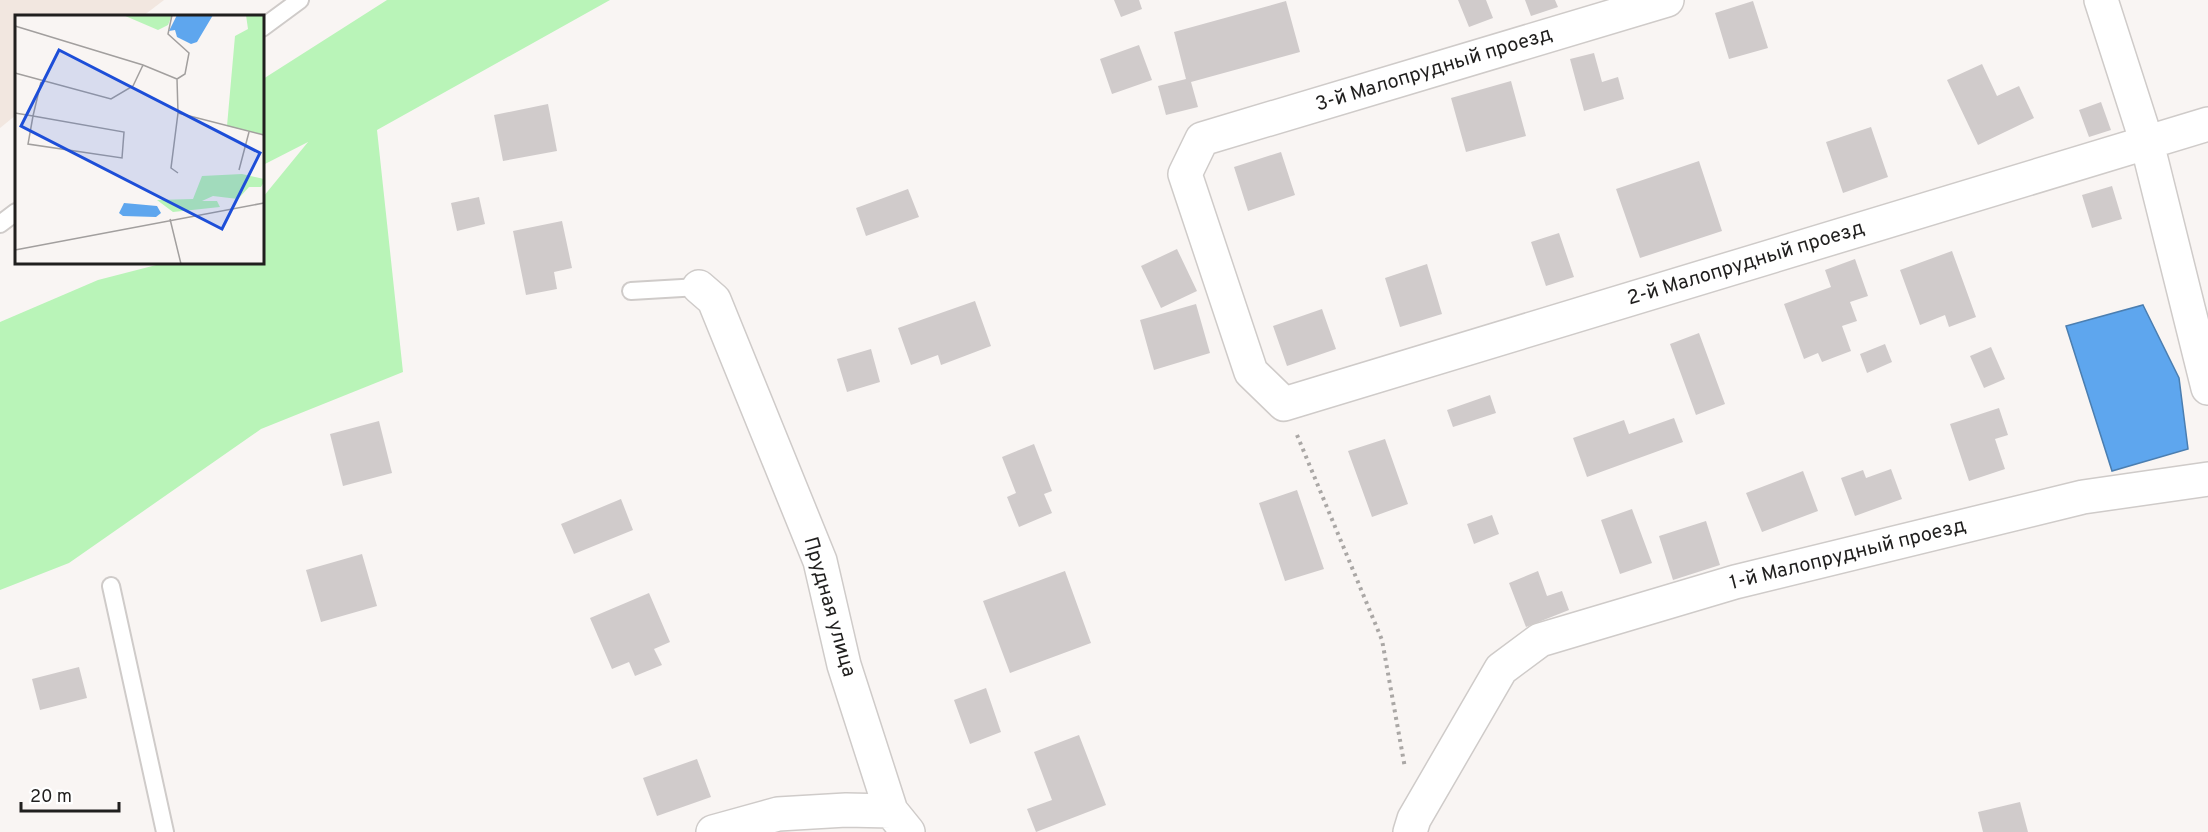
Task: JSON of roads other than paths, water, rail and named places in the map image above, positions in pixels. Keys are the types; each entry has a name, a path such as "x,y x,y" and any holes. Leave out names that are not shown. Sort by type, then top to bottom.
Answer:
{"street":[{"name":"3-й Малопрудный проезд","path":"1284,404 1251,372 1185,174 1202,139 1667,0"},
{"path":"2101,0 2147,142 2208,388"},
{"name":"2-й Малопрудный проезд","path":"1284,404 2208,124"},
{"name":"Прудная улица","path":"699,287 714,300 819,561 844,665 899,822"},
{"name":"1-й Малопрудный проезд","path":"1412,826 1501,669 1540,640 1735,582 2083,497 2208,479"},
{"path":"713,832 778,814 846,810 899,822"}],"lane":[{"path":"264,27 300,0"},
{"path":"0,224 15,213"},
{"path":"632,291 699,287"},
{"path":"111,586 165,832"}],"water":[{"path":"2143,305 2179,378 2188,449 2112,471 2066,326"}]}
